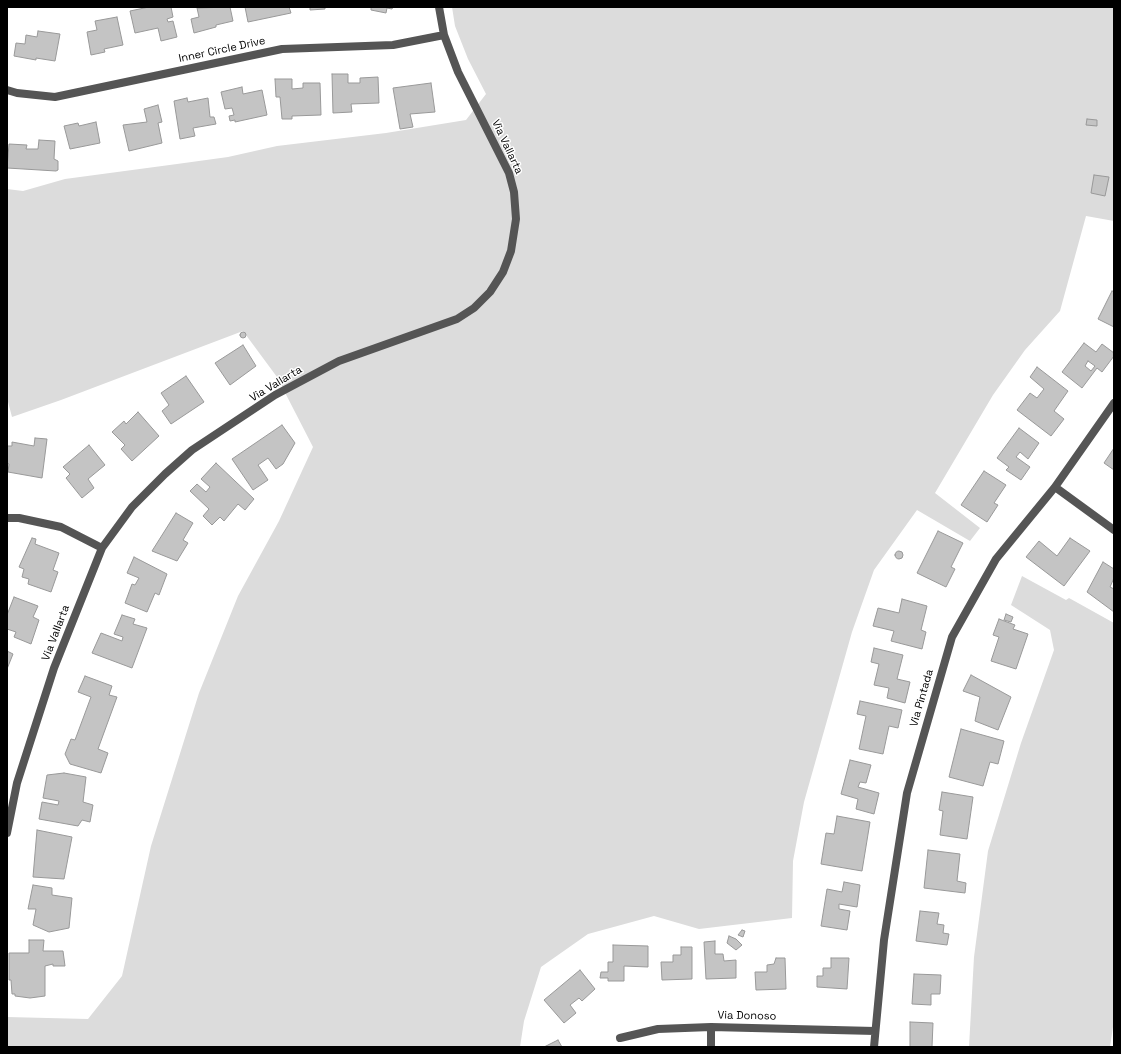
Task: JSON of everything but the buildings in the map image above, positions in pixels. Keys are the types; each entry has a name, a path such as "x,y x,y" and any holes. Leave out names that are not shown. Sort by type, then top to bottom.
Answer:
{"street":[{"name":"Via Vallarta","path":"7,833 17,783 54,668 102,548 132,507 192,450 275,396 339,361 457,319 474,308 490,292 503,272 511,251 516,219 516,205 509,173 458,72 444,34 439,7"},
{"name":"Inner Circle Drive","path":"7,90 17,93 55,97 282,49 393,45 444,34"},
{"name":"Via Pintada","path":"874,1047 884,940 907,793 952,637 996,559 1055,487 1114,403"},
{"path":"1055,487 1114,530"},
{"path":"7,518 19,518 61,527 102,548"},
{"path":"711,1026 711,1047"},
{"name":"Via Donoso","path":"620,1038 658,1029 711,1026 875,1031"}],"shaded area":[{"path":"452,7 1114,7 1114,221 1086,216 1060,311 1025,350 993,395 935,493 980,528 970,541 917,510 874,570 852,632 804,802 793,861 792,918 699,929 654,916 588,934 541,967 524,1021 520,1047 7,1047 7,1017 88,1019 122,976 151,846 199,693 238,596 279,521 313,447 277,377 243,331 12,417 7,398 7,189 23,191 65,179 228,157 277,146 386,133 466,120 486,94 468,59 455,26"},
{"path":"1022,576 1066,600 1069,598 1114,623 1114,1020 1110,1047 969,1047 974,957 988,851 1021,743 1054,650 1050,630 1011,605"}]}
